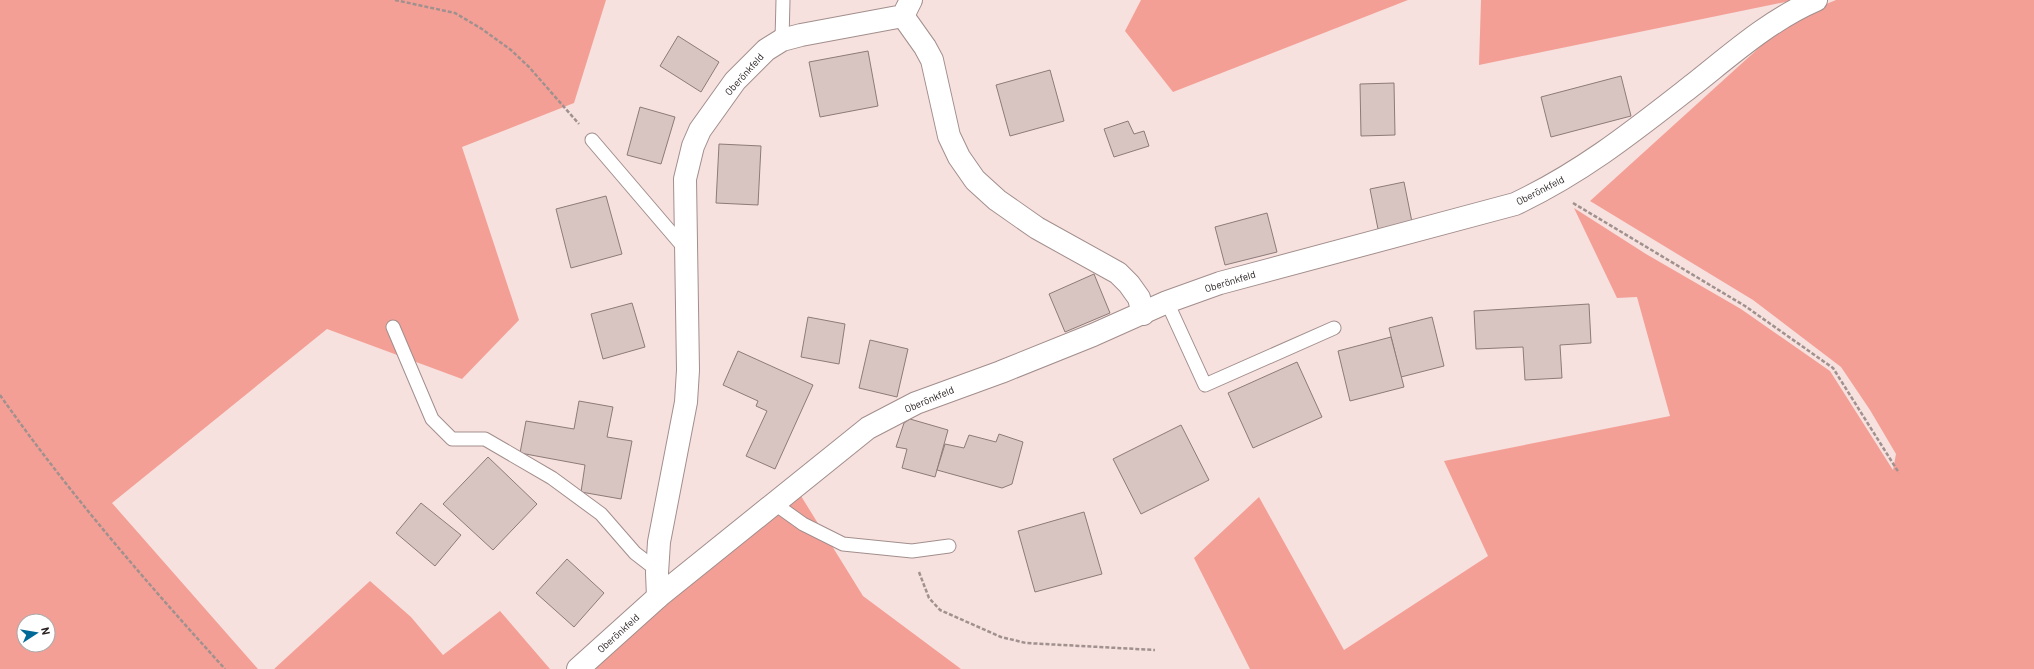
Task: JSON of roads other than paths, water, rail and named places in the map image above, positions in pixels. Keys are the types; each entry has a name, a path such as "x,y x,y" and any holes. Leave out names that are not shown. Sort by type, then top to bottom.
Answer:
{"street":[{"name":"Oberönkfeld","path":"578,669 658,597 868,428 948,390 1001,372 1143,314 1167,302 1220,283 1515,204 1549,188 1599,157 1765,27 1798,8 1816,0"},
{"name":"Oberönkfeld","path":"658,597 660,542 686,402 688,370 685,179 693,146 700,130 735,81 766,50 782,40 907,8"},
{"path":"907,8 932,60 949,136 960,157 975,180 997,200 1037,228 1118,273 1129,284 1139,298 1143,314"}],"lane":[{"path":"782,40 783,0"},
{"path":"592,140 686,250"},
{"path":"1167,302 1205,385 1334,328"},
{"path":"393,327 432,419 452,439 485,439 552,478 601,514 635,553 658,570"},
{"path":"775,504 803,524 843,544 912,551 949,546"}]}
